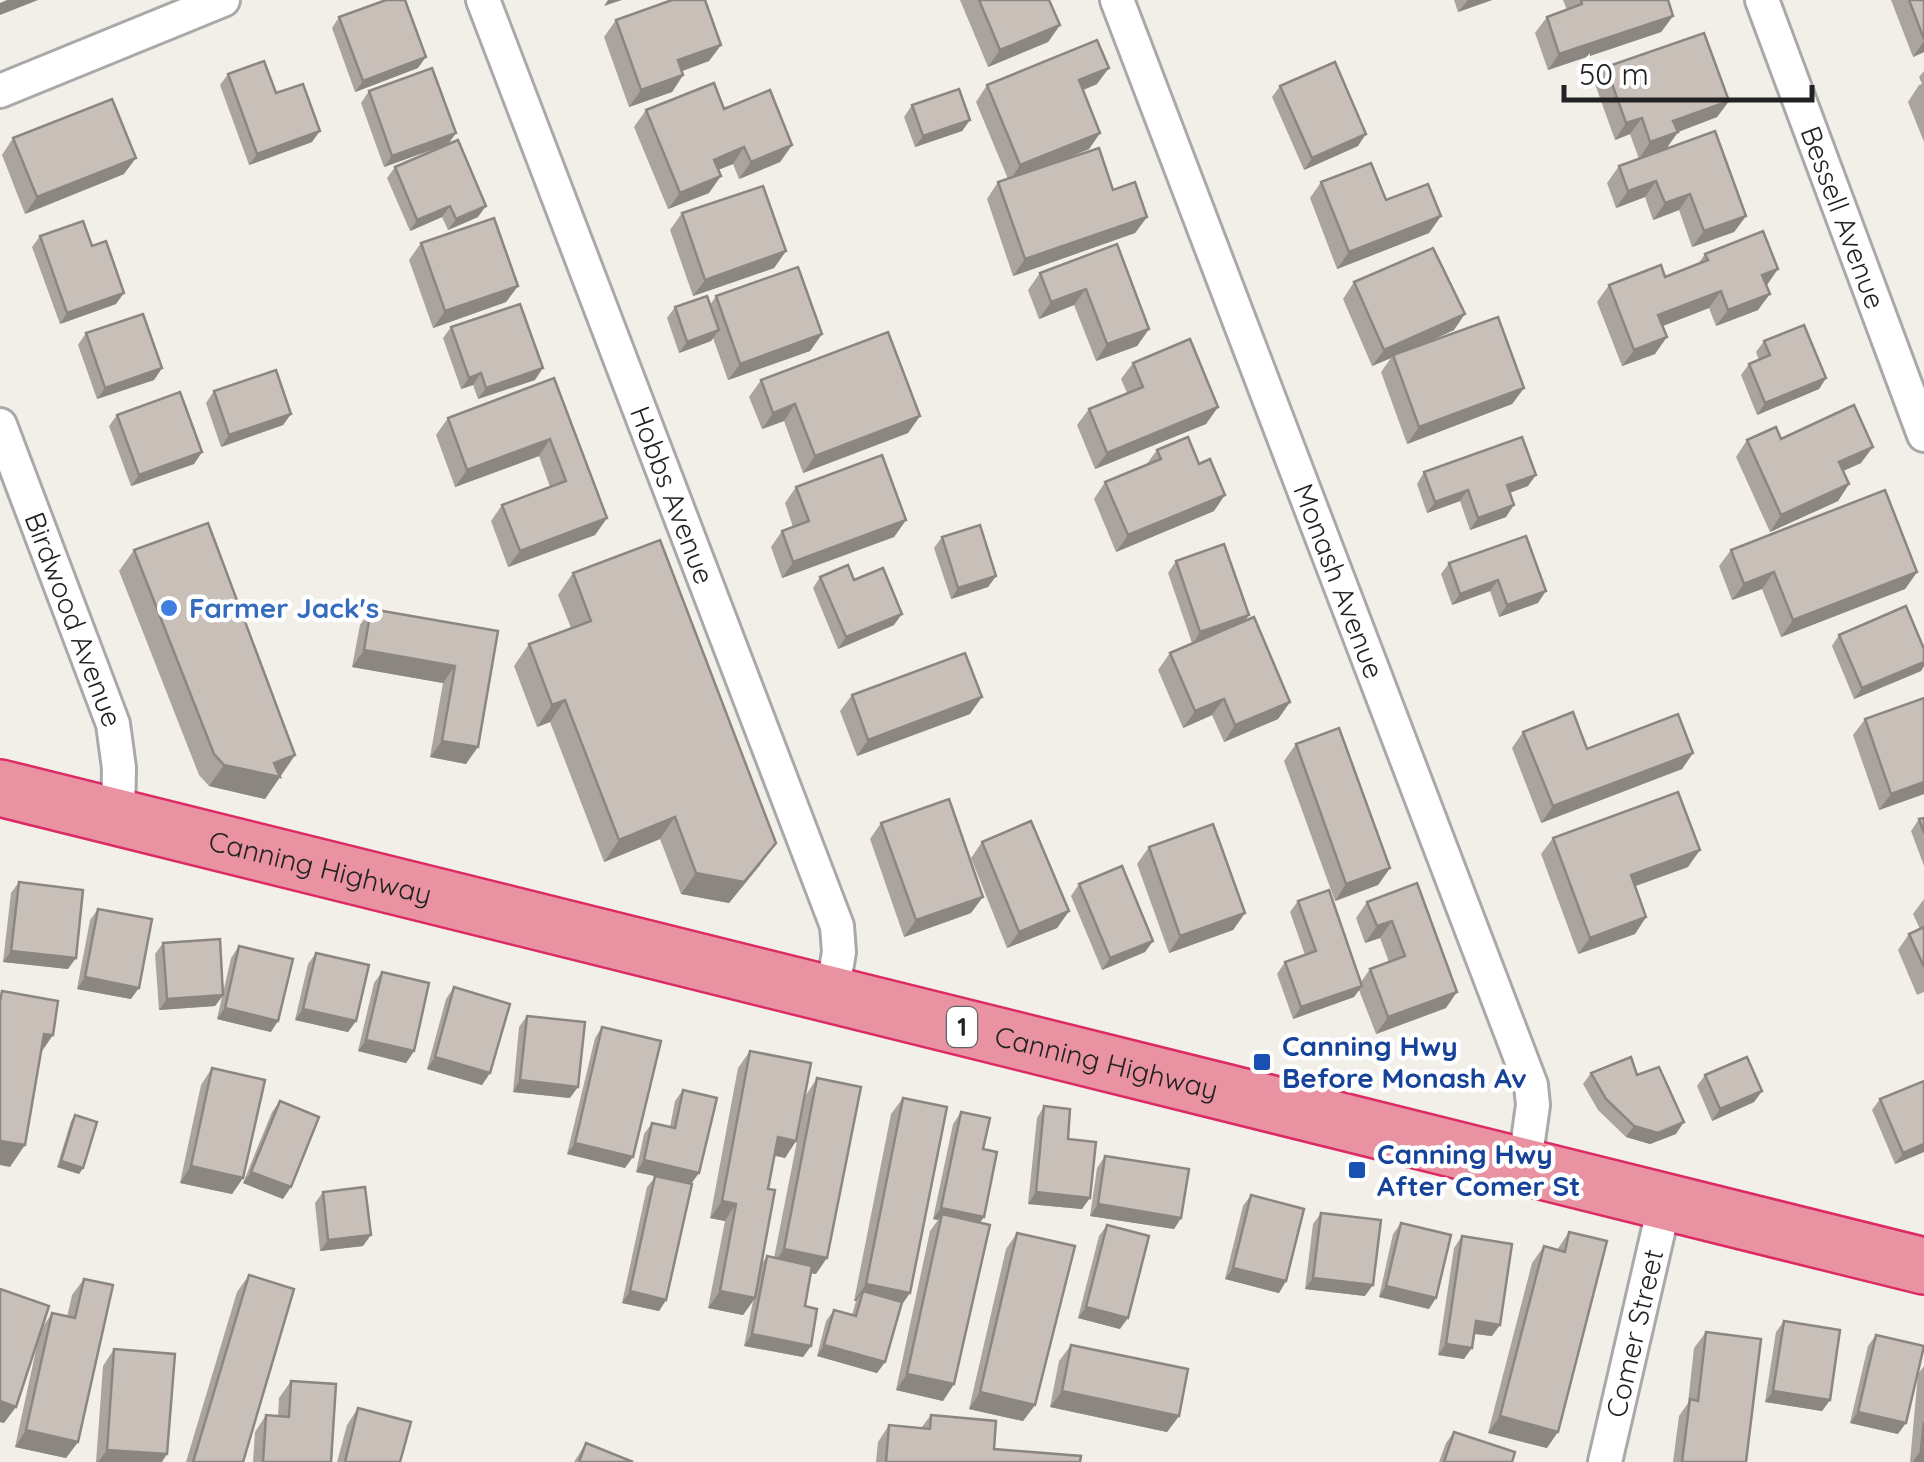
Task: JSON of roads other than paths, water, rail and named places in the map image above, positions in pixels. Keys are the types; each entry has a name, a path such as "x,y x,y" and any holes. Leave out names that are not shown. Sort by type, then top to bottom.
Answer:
{"highway":[{"name":"Canning Highway","path":"0,788 1924,1266"}],"street":[{"path":"0,91 223,0"},
{"name":"Hobbs Avenue","path":"483,0 838,926 832,994"},
{"name":"Monash Avenue","path":"1117,0 1531,1085 1533,1105 1524,1169"},
{"name":"Bessell Avenue","path":"1762,0 1924,434"},
{"name":"Birdwood Avenue","path":"0,425 113,724 119,768 118,817"},
{"name":"Comer Street","path":"1605,1462 1665,1202"}],"place":[{"name":"Farmer Jack's","path":"169,608"},
{"name":"Canning Hwy Before Monash Av","path":"1262,1062"},
{"name":"Canning Hwy After Comer St","path":"1357,1170"}]}
